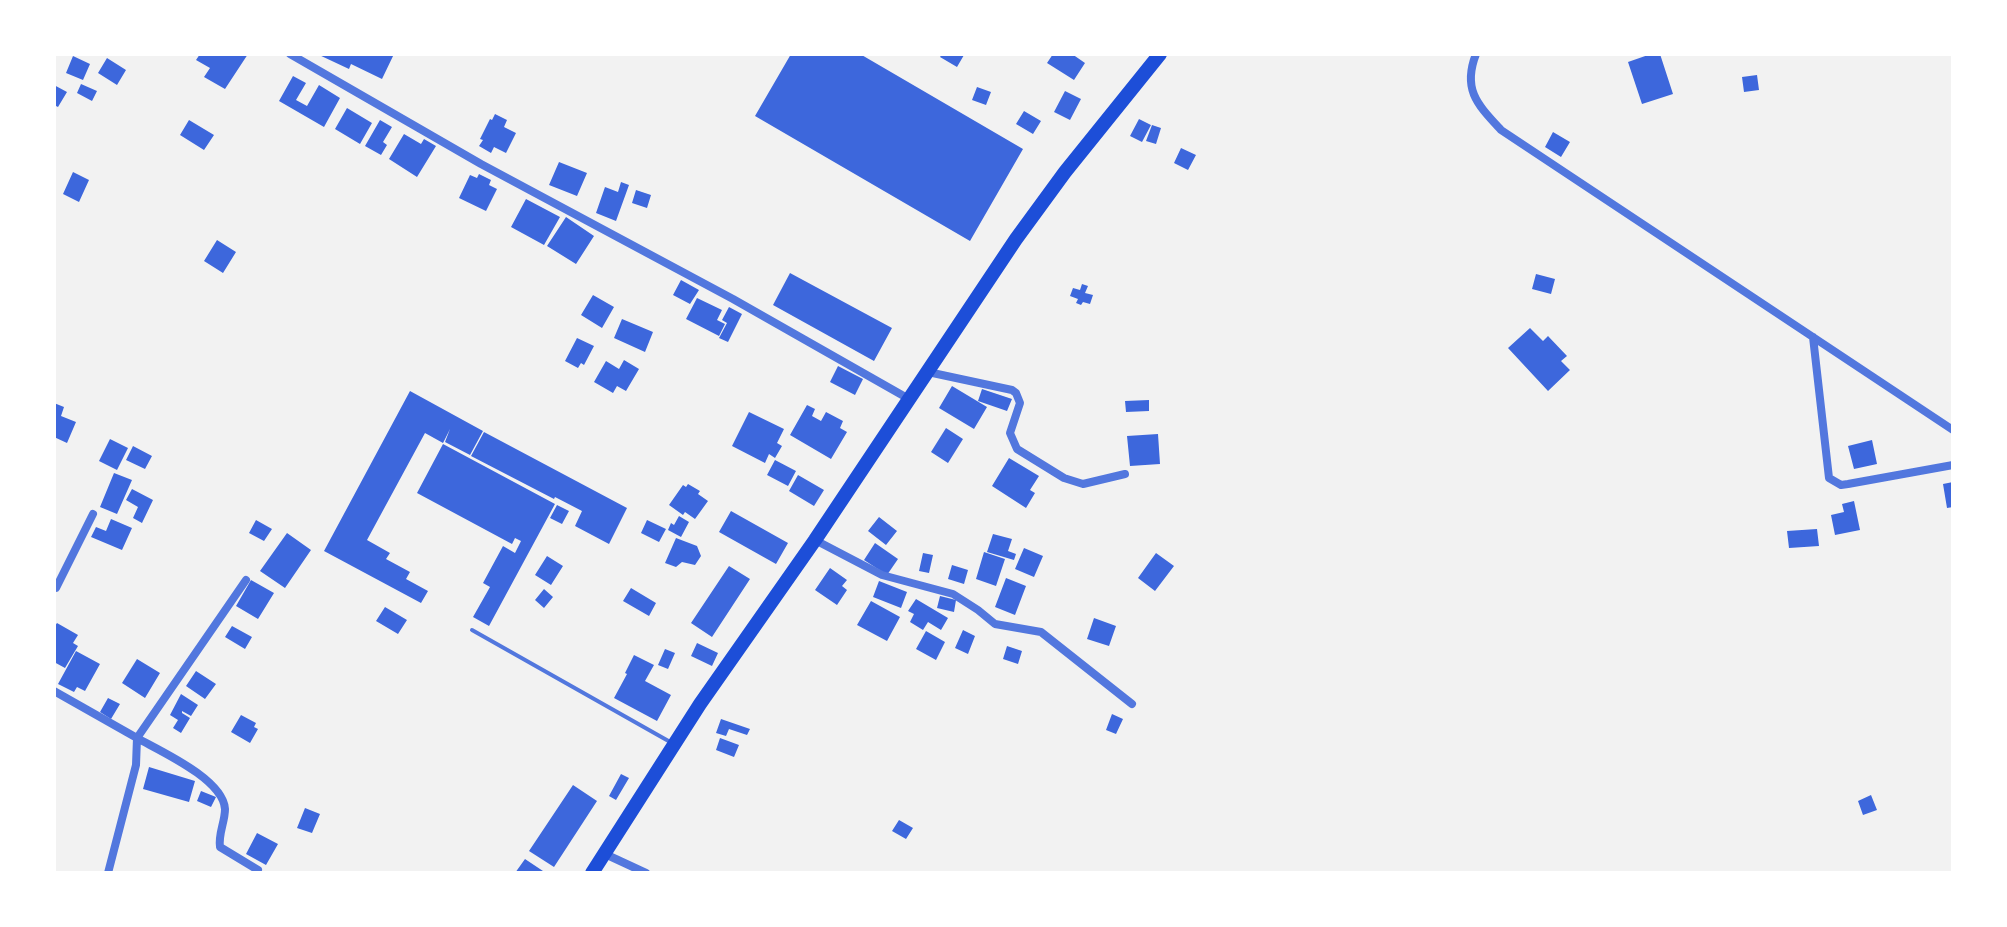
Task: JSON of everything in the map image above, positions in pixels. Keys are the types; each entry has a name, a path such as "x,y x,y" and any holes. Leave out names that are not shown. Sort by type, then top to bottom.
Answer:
{"highway":[{"path":"592,873 700,704 815,540 1016,239 1065,172 1160,54"}],"street":[{"path":"290,54 481,164 733,299 910,400"},
{"path":"1476,54 1470,69 1475,101 1501,130 1953,430"},
{"path":"1813,337 1827,473 1834,483 1848,484 1953,465"},
{"path":"928,372 1016,393 1020,403 1010,433 1017,449 1064,478 1083,484 1125,474"},
{"path":"55,589 93,514"},
{"path":"815,540 882,575 953,594 995,624 1041,632 1132,704"},
{"path":"108,873 136,765 137,738 246,580"},
{"path":"54,691 203,777 220,795 225,808 220,847 258,870"},
{"path":"605,854 646,873"}],"lane":[{"path":"472,630 674,744"}],"building":[{"path":"200,54 248,54 225,89 204,77 210,68 196,60"},
{"path":"317,54 394,54 382,79 351,64 349,69"},
{"path":"791,54 860,54 1023,149 970,241 755,116"},
{"path":"942,54 964,55 957,67 940,57"},
{"path":"1053,54 1072,54 1085,63 1074,80 1047,63"},
{"path":"1660,54 1673,94 1642,104 1628,62"},
{"path":"73,56 90,64 83,80 66,73"},
{"path":"107,58 126,70 117,85 98,73"},
{"path":"1757,75 1759,90 1744,92 1742,77"},
{"path":"293,76 306,83 296,100 307,106 319,85 340,98 324,127 279,101"},
{"path":"81,84 97,91 92,101 77,93"},
{"path":"54,85 67,92 58,107 54,105"},
{"path":"977,87 991,92 986,105 972,100"},
{"path":"1065,91 1081,99 1070,120 1054,112"},
{"path":"347,108 372,123 360,144 335,129"},
{"path":"1024,111 1041,121 1033,134 1016,124"},
{"path":"495,114 507,120 504,127 516,133 506,153 494,147 491,153 479,146"},
{"path":"1139,119 1151,125 1142,142 1130,136"},
{"path":"189,120 214,135 204,150 180,135"},
{"path":"380,120 392,127 383,142 387,145 381,155 365,146"},
{"path":"1152,125 1161,128 1156,144 1146,141"},
{"path":"1553,132 1570,142 1561,157 1545,147"},
{"path":"404,134 421,144 424,139 436,146 417,177 389,159"},
{"path":"1181,148 1196,155 1188,170 1174,163"},
{"path":"559,162 587,173 577,196 549,185"},
{"path":"73,172 89,180 79,202 63,194"},
{"path":"479,174 491,180 489,185 497,189 486,211 459,198 470,175 477,178"},
{"path":"621,182 629,185 616,221 596,213 605,187 618,192"},
{"path":"636,190 651,195 647,208 632,203"},
{"path":"526,199 560,217 544,245 511,227"},
{"path":"566,217 594,236 576,264 547,246"},
{"path":"217,240 236,252 223,273 204,261"},
{"path":"790,273 892,328 874,361 773,305"},
{"path":"1536,274 1555,279 1551,294 1532,289"},
{"path":"681,280 699,290 690,304 673,295"},
{"path":"1082,284 1088,286 1085,293 1093,295 1090,304 1076,303 1078,299 1070,296 1073,288 1080,290"},
{"path":"593,295 614,307 602,328 581,315"},
{"path":"697,298 722,310 717,320 725,324 719,336 686,319"},
{"path":"729,307 742,314 728,342 719,338 727,323 722,320"},
{"path":"622,319 653,332 645,352 614,338"},
{"path":"1530,328 1543,341 1548,336 1567,356 1561,361 1570,370 1548,391 1508,348"},
{"path":"577,338 594,346 584,365 581,363 578,368 565,361"},
{"path":"624,360 639,369 626,391 617,386 613,393 594,382 606,361 619,369"},
{"path":"838,366 863,379 855,395 830,382"},
{"path":"952,386 987,407 974,429 939,408"},
{"path":"982,389 1012,399 1007,411 978,401"},
{"path":"410,391 483,431 470,455 445,442 450,429 443,443 425,433 367,540 390,553 386,559 410,572 406,579 428,591 421,603 324,551"},
{"path":"1149,400 1149,411 1126,412 1125,401"},
{"path":"54,403 64,407 61,416 76,422 67,443 54,437"},
{"path":"807,405 815,409 812,416 821,421 826,412 843,421 840,428 847,432 831,459 790,435"},
{"path":"749,412 784,429 777,443 782,446 775,458 769,454 765,463 732,446"},
{"path":"946,428 963,439 948,463 931,452"},
{"path":"484,432 627,508 609,544 575,526 582,511 471,456"},
{"path":"1158,434 1160,464 1130,466 1127,436"},
{"path":"110,439 128,448 117,470 99,461"},
{"path":"1872,440 1877,464 1854,469 1848,446"},
{"path":"443,444 555,504 489,626 473,617 490,587 483,583 503,546 515,553 521,541 515,538 512,544 417,493"},
{"path":"133,446 152,456 145,469 126,460"},
{"path":"1009,458 1039,476 1030,490 1035,493 1026,508 992,486"},
{"path":"775,460 796,471 788,486 767,475"},
{"path":"114,473 132,480 117,514 100,507"},
{"path":"798,475 824,490 814,506 789,491"},
{"path":"1953,482 1953,507 1947,508 1943,484"},
{"path":"688,484 700,491 698,494 708,501 695,519 669,505 683,485 686,487"},
{"path":"132,489 153,500 142,523 133,518 138,507 126,500"},
{"path":"1854,501 1860,530 1835,535 1831,515 1844,512 1842,504"},
{"path":"557,505 569,511 562,524 550,518"},
{"path":"731,511 788,543 776,564 719,532"},
{"path":"679,516 689,522 681,537 668,530"},
{"path":"879,517 897,531 886,545 868,531"},
{"path":"111,519 132,528 122,550 91,537 96,527 106,531"},
{"path":"256,520 272,529 264,541 249,533"},
{"path":"647,520 666,529 659,542 641,533"},
{"path":"1817,529 1819,546 1789,548 1787,531"},
{"path":"287,533 311,550 285,588 260,571"},
{"path":"993,534 1012,539 1008,551 1016,554 1014,560 987,552"},
{"path":"676,538 697,546 701,556 695,565 682,562 676,567 665,563"},
{"path":"875,543 898,559 887,575 864,560"},
{"path":"1024,548 1043,556 1034,577 1015,569"},
{"path":"984,552 1005,559 996,586 976,579"},
{"path":"923,553 933,555 929,573 919,571"},
{"path":"1156,553 1174,566 1155,591 1138,578"},
{"path":"547,556 563,566 551,585 535,575"},
{"path":"952,565 968,570 964,584 948,579"},
{"path":"729,566 750,579 712,637 691,623"},
{"path":"830,568 847,580 842,586 847,590 837,605 815,590"},
{"path":"1006,578 1026,586 1015,615 995,607"},
{"path":"251,580 274,593 258,619 236,606"},
{"path":"879,581 907,592 901,608 873,597"},
{"path":"631,588 656,603 649,616 623,601"},
{"path":"544,589 553,597 544,608 535,600"},
{"path":"940,596 956,600 954,612 937,608"},
{"path":"916,599 948,618 941,630 928,622 923,630 910,622 914,614 908,611"},
{"path":"871,601 900,617 887,641 857,625"},
{"path":"385,607 407,620 398,634 376,621"},
{"path":"1094,618 1116,626 1109,646 1087,639"},
{"path":"57,623 78,635 73,643 78,646 65,668 54,662 54,627"},
{"path":"232,626 252,637 245,649 225,637"},
{"path":"963,630 975,636 968,654 955,648"},
{"path":"926,631 945,642 936,660 916,649"},
{"path":"697,643 718,653 712,666 691,656"},
{"path":"1007,646 1022,651 1018,664 1003,659"},
{"path":"665,649 675,653 668,669 658,665"},
{"path":"76,651 100,664 85,691 77,687 74,692 58,684"},
{"path":"634,655 654,665 645,681 671,695 657,721 614,698"},
{"path":"137,659 160,673 145,698 122,683"},
{"path":"196,671 216,684 205,699 186,686"},
{"path":"181,694 198,705 191,716 182,711 190,718 181,733 173,728 178,720 170,715"},
{"path":"108,698 120,704 111,719 100,712"},
{"path":"1112,714 1123,719 1116,734 1106,730"},
{"path":"241,715 256,723 254,727 258,729 250,743 231,732"},
{"path":"721,719 750,729 747,735 729,729 726,736 716,733"},
{"path":"720,738 739,745 734,757 716,750"},
{"path":"149,767 195,781 189,802 143,789"},
{"path":"621,774 629,778 616,800 609,796"},
{"path":"573,785 597,801 554,867 529,851"},
{"path":"201,791 216,797 211,807 197,801"},
{"path":"1871,795 1877,810 1863,815 1858,801"},
{"path":"305,808 320,814 312,833 297,828"},
{"path":"899,820 913,828 906,839 892,831"},
{"path":"257,833 278,844 266,865 246,854"},
{"path":"525,859 546,873 515,873"}]}
